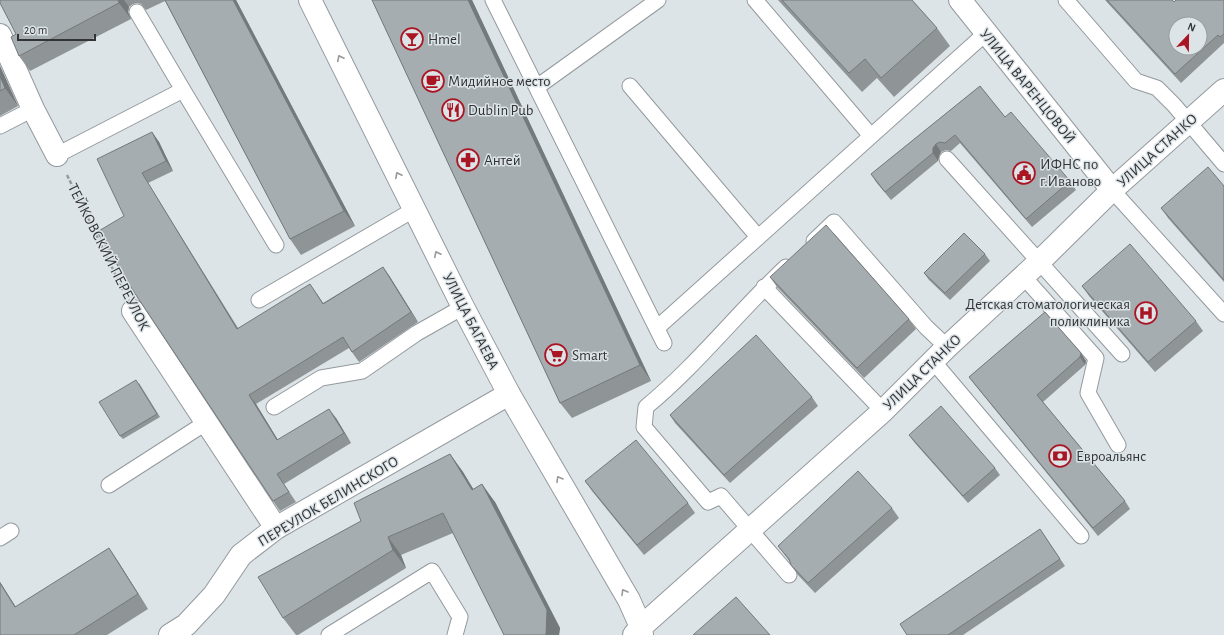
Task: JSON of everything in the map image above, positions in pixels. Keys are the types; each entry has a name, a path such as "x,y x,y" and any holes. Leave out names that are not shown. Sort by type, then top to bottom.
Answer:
{"street":[{"name":"УЛИЦА БАГАЕВА","path":"310,0 463,307 509,394 629,600 639,632"},
{"name":"УЛИЦА ВАРЕНЦОВОЙ","path":"960,0 1112,190"},
{"path":"0,35 33,109 57,155"},
{"name":"УЛИЦА СТАНКО","path":"639,632 883,411 940,354 1031,269 1112,190 1224,90"},
{"name":"ТЕЙКОВСКИЙ ПЕРЕУЛОК","path":"133,311 276,528"},
{"name":"ПЕРЕУЛОК БЕЛИНСКОГО","path":"170,635 186,625 214,595 241,555 276,528 509,394"}],"lane":[{"path":"493,0 664,343"},
{"path":"537,88 658,0"},
{"path":"756,0 871,136"},
{"path":"1066,0 1136,80 1157,88 1189,122 1224,164"},
{"path":"138,12 276,245"},
{"path":"657,328 986,33"},
{"path":"630,86 758,237"},
{"path":"57,155 183,90"},
{"path":"0,126 33,109"},
{"path":"947,160 1031,269 1096,358 1088,392 1118,445"},
{"path":"1112,190 1224,314"},
{"path":"259,300 415,209"},
{"path":"805,249 834,222 926,327 940,354 1081,536"},
{"path":"789,575 721,496 708,502 644,428 646,407 667,390 764,287 794,260"},
{"path":"1031,269 1122,354"},
{"path":"764,287 883,411"},
{"path":"274,408 321,378 362,371 418,333 463,307"},
{"path":"109,485 207,422"},
{"path":"329,635 432,571 460,617 455,635"}],"path":[{"name":"ТЕЙКОВСКИЙ ПЕРЕУЛОК","path":"57,155 133,311"}],"building":[{"path":"0,0 118,0 119,3 19,56 11,37 16,34 0,3"},
{"path":"165,0 233,0 344,211 290,239"},
{"path":"372,0 468,0 640,365 560,403"},
{"path":"782,0 912,0 937,28 881,78 865,59 849,73"},
{"path":"1107,0 1172,0 1174,2 1176,0 1223,0 1224,34 1220,37 1218,35 1208,44 1208,16 1168,16 1168,56 1195,56 1175,74"},
{"path":"0,76 5,88 0,91"},
{"path":"980,86 1005,117 1011,112 1070,181 1026,219 955,135 945,143 940,142 936,144 933,148 933,153 885,192 871,174"},
{"path":"152,132 166,161 142,173 237,329 310,284 323,304 383,267 411,312 352,352 343,337 249,395 277,440 329,409 344,433 277,474 289,492 273,501 134,292 97,232 124,216 97,159"},
{"path":"1208,167 1224,186 1224,280 1161,208"},
{"path":"826,225 909,319 857,368 770,277"},
{"path":"964,233 985,254 945,293 924,273"},
{"name":"Детская стоматологическая поликлиника","path":"1130,244 1196,321 1148,362 1082,286"},
{"name":"Евроальянс","path":"1045,312 1081,353 1080,357 1037,395 1125,501 1093,528 969,377"},
{"path":"756,335 812,397 724,475 670,415"},
{"path":"136,380 157,414 120,436 99,402"},
{"path":"941,406 995,468 963,496 909,435"},
{"path":"636,440 688,503 637,545 585,481"},
{"path":"450,454 472,490 482,484 547,610 546,635 504,635 443,513 388,537 393,550 283,618 258,577 361,521 354,503"},
{"path":"858,471 892,508 808,583 791,565 789,559 778,546"},
{"path":"1040,529 1060,559 948,635 907,635 900,624"},
{"path":"109,548 138,594 74,635 0,635 0,583 15,607"},
{"path":"736,597 770,635 693,635"}],"place":[{"name":"Hmel","path":"412,39"},
{"name":"Мидийное место","path":"433,81"},
{"name":"Dublin Pub","path":"453,110"},
{"name":"Антей","path":"468,160"},
{"name":"ИФНС по г.Иваново","path":"1024,173"},
{"name":"Детская стоматологическая поликлиника","path":"1146,313"},
{"name":"Smart","path":"556,355"},
{"name":"Евроальянс","path":"1060,456"}]}
